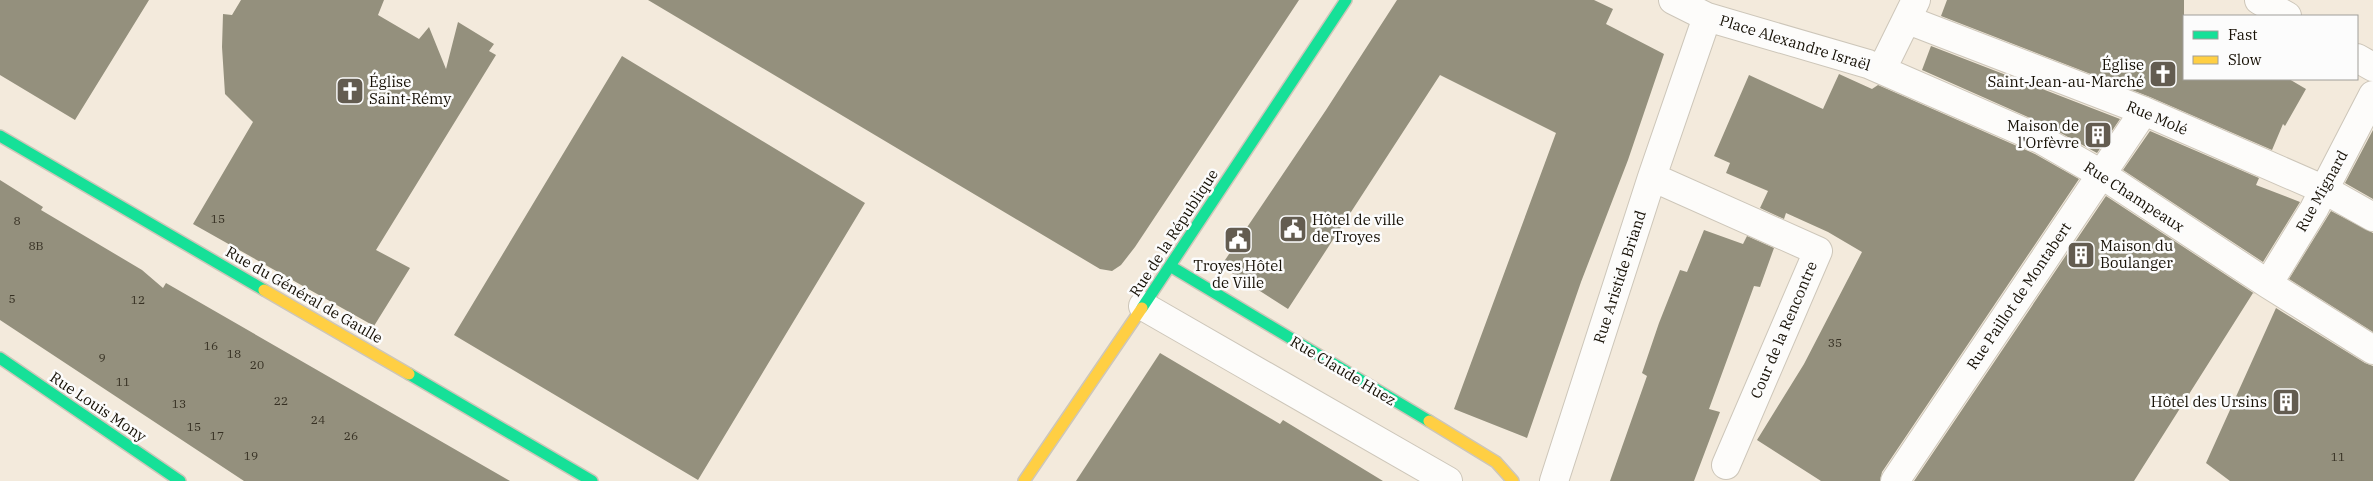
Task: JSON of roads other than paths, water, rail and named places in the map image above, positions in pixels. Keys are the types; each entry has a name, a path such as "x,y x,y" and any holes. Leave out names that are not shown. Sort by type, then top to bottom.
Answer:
{"street":[{"name":"Rue de la République","path":"1024,481 1170,266 1346,0"},
{"name":"Place Alexandre Israël","path":"1673,0 1708,17 1882,69"},
{"path":"2259,0 2285,15"},
{"path":"1882,69 1912,10"},
{"name":"Rue Molé","path":"1912,10 2325,190 2373,217"},
{"name":"Place Alexandre Israël","path":"1688,74 1708,17"},
{"path":"2358,59 2373,67"},
{"name":"Rue Champeaux","path":"1882,69 2042,140 2101,174 2268,284 2373,350"},
{"name":"Rue Aristide Briand","path":"1554,481 1652,177 1688,74"},
{"name":"Rue Mignard","path":"2268,284 2325,190 2373,95"},
{"name":"Rue Paillot de Montabert","path":"1895,481 2144,111"},
{"name":"Rue du Général de Gaulle","path":"0,136 592,481"},
{"name":"Cour de la Rencontre","path":"1652,177 1818,251 1726,465"},
{"name":"Rue Claude Huez","path":"1170,266 1496,462 1513,481"},
{"path":"1143,306 1448,481"},
{"name":"Rue Louis Mony","path":"0,358 180,481"}],"place":[{"name":"Église Saint-Jean-au-Marché","path":"2163,74"},
{"name":"Église Saint-Rémy","path":"350,91"},
{"name":"Maison de l'Orfèvre","path":"2098,135"},
{"name":"Hôtel de ville de Troyes","path":"1293,229"},
{"name":"Troyes Hôtel de Ville","path":"1238,240"},
{"name":"Maison du Boulanger","path":"2081,255"},
{"name":"Hôtel des Ursins","path":"2286,402"}]}
